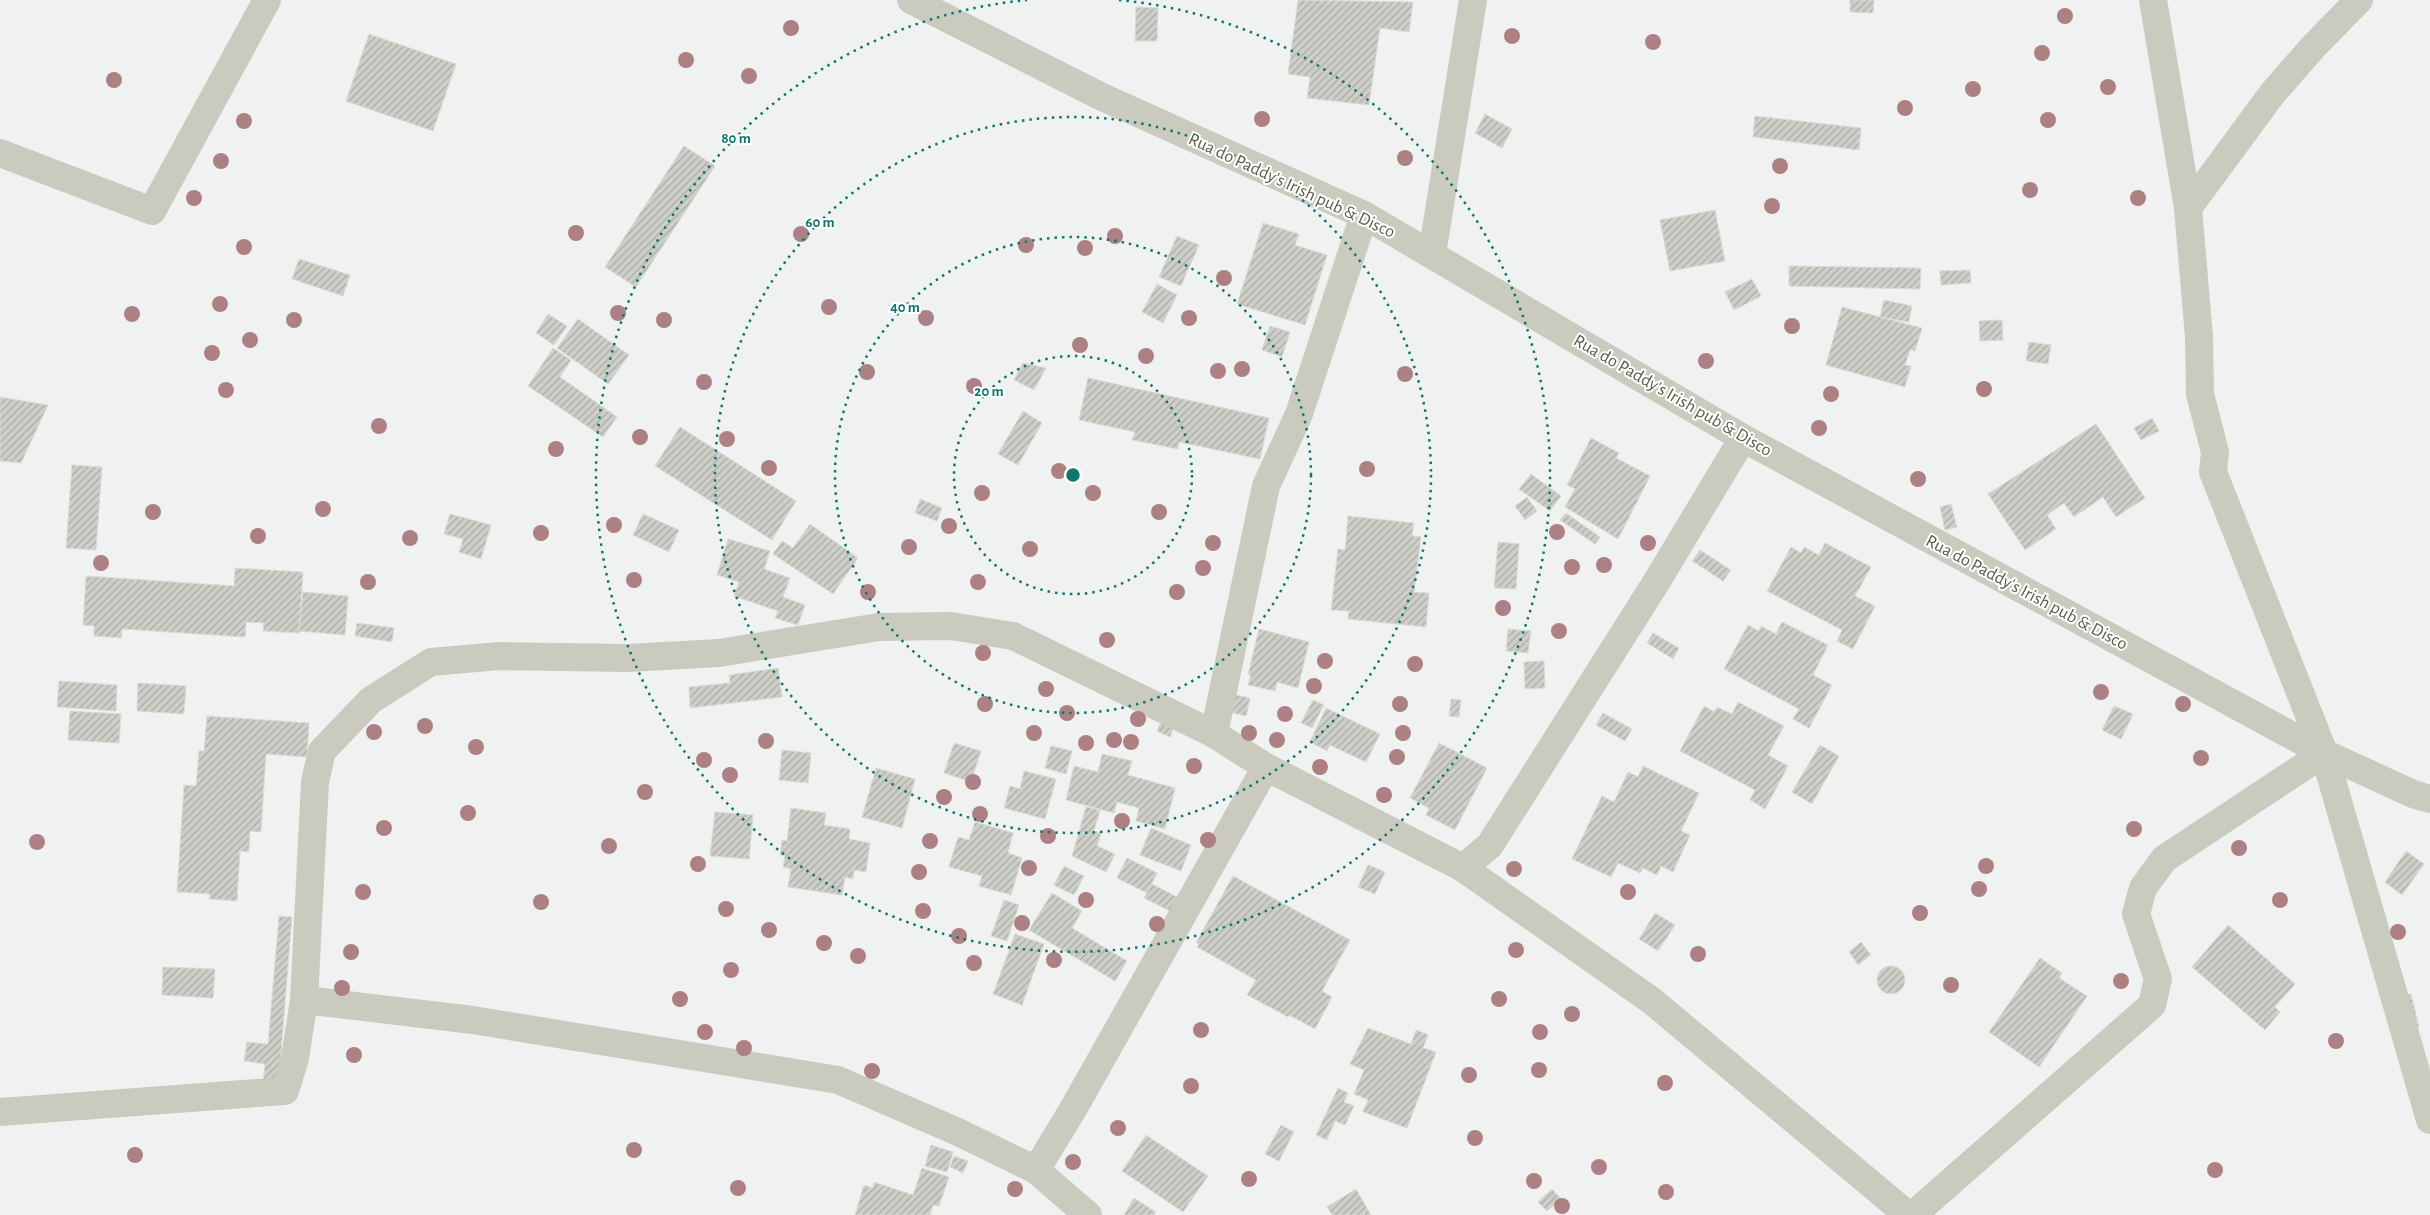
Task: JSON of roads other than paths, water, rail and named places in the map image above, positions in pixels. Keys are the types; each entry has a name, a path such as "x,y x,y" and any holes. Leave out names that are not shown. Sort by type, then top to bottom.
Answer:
{"street":[{"path":"0,153 152,211 267,0"},
{"name":"Rua do Paddy's Irish pub & Disco","path":"911,0 1100,96 1364,215 1743,438 2324,753 2413,794 2430,799"},
{"path":"1432,254 1473,0"},
{"path":"2153,0 2188,208 2199,337 2200,394 2215,452 2213,472 2324,753 2430,1120"},
{"path":"2188,208 2272,94 2313,47 2359,0"},
{"path":"1214,734 1266,486 1299,414 1364,215"},
{"path":"1463,868 1490,845 1657,581 1743,438"},
{"path":"0,1112 285,1091 295,1058 304,1000 316,782 322,750 371,700 431,662 499,656 628,658 719,653 879,626 951,626 1013,636 1214,734 1266,767 1463,868 1652,1001 1908,1215"},
{"path":"1913,1215 2152,1005 2158,979 2136,914 2143,888 2164,859 2324,753"},
{"path":"1036,1170 1072,1111 1266,767"},
{"path":"304,1000 473,1020 838,1080 958,1132 1036,1170 1088,1215"}]}
